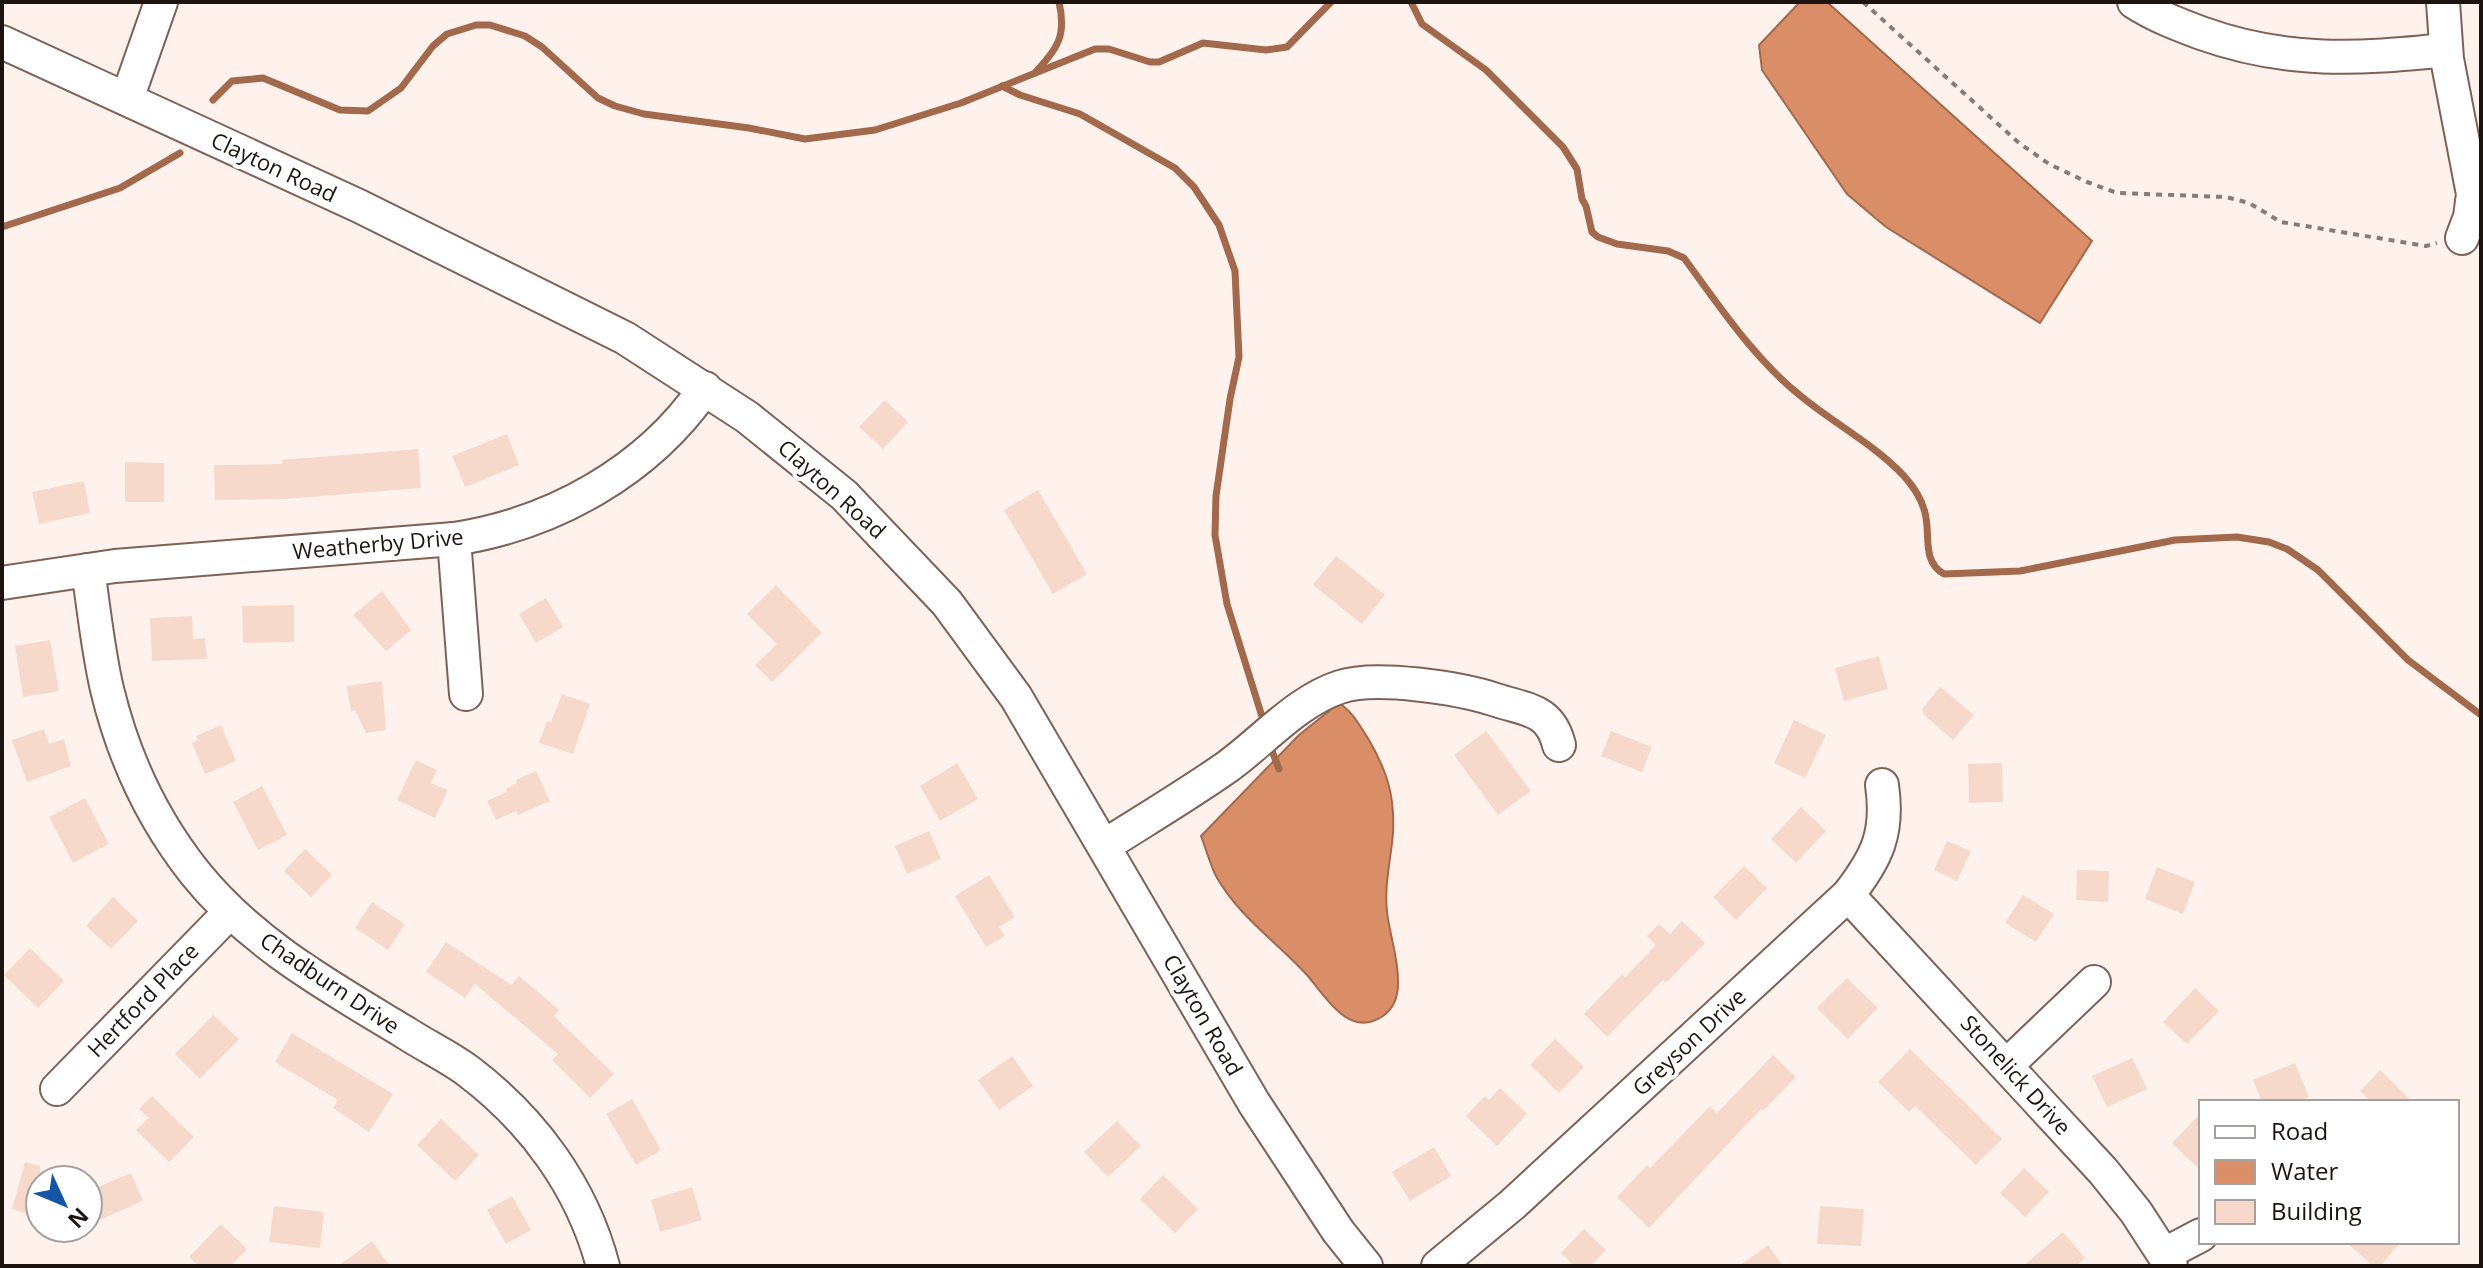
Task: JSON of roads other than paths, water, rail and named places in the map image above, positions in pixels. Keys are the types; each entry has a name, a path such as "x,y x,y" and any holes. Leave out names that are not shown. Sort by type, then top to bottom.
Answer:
{"street":[{"path":"127,99 161,2"},
{"path":"2134,2 2157,17 2235,45 2303,57 2376,57 2446,50"},
{"path":"2443,2 2446,50 2473,194 2470,217 2462,238"},
{"name":"Clayton Road","path":"2,42 372,213 625,338 705,388 790,449 844,495 947,603 1016,697 1254,1103 1338,1231 1366,1266"},
{"name":"Weatherby Drive","path":"2,583 88,570 483,534 529,521 569,504 606,482 644,455 676,426 705,388"},
{"path":"454,539 466,694"},
{"name":"Chadburn Drive","path":"88,570 106,687 130,761 165,830 195,873 230,912 269,946 312,976 466,1070 503,1100 533,1131 558,1165 582,1207 603,1266"},
{"path":"1104,846 1227,766 1318,696 1343,685 1376,681 1485,696 1544,715 1555,728 1559,745"},
{"name":"Greyson Drive","path":"1438,1266 1513,1204 1848,895 1866,872 1884,830 1882,785"},
{"name":"Stonelick Drive","path":"1848,895 2103,1171 2168,1260"},
{"name":"Hertford Place","path":"57,1089 230,912"},
{"path":"2007,1065 2094,982"},
{"path":"2168,1260 2199,1237"}],"water":[{"path":"1800,2 1827,2 2092,241 2040,323 1886,227 1847,194 1762,70 1759,45"},
{"path":"1339,703 1356,720 1375,751 1385,773 1393,807 1386,902 1398,989 1390,1009 1371,1022 1349,1019 1339,1012 1307,975 1235,904 1216,876 1201,836 1299,735"}],"waterway":[{"path":"1035,73 1049,56 1061,33 1059,2"},
{"path":"213,100 232,81 263,78 340,110 368,111 401,88 433,46 447,34 476,25 490,25 525,36 542,47 598,98 615,106 644,114 805,139 875,130 961,103 1095,49 1109,49 1159,62 1203,43 1266,50 1287,47 1331,2"},
{"path":"1411,2 1422,24 1486,70 1563,147 1577,169 1592,232 1617,244 1668,251 1684,258 1738,332 1768,366 1802,397 1880,454 1904,476 1924,508 1929,555 1944,574 2020,571 2175,540 2237,537 2269,542 2287,549 2318,570 2408,660 2481,715"},
{"path":"1002,86 1080,114 1175,168 1194,187 1219,225 1235,271 1239,357 1216,496 1215,535 1227,604 1264,723"},
{"path":"2,227 120,188 180,153"},
{"path":"1269,743 1279,769"}]}
